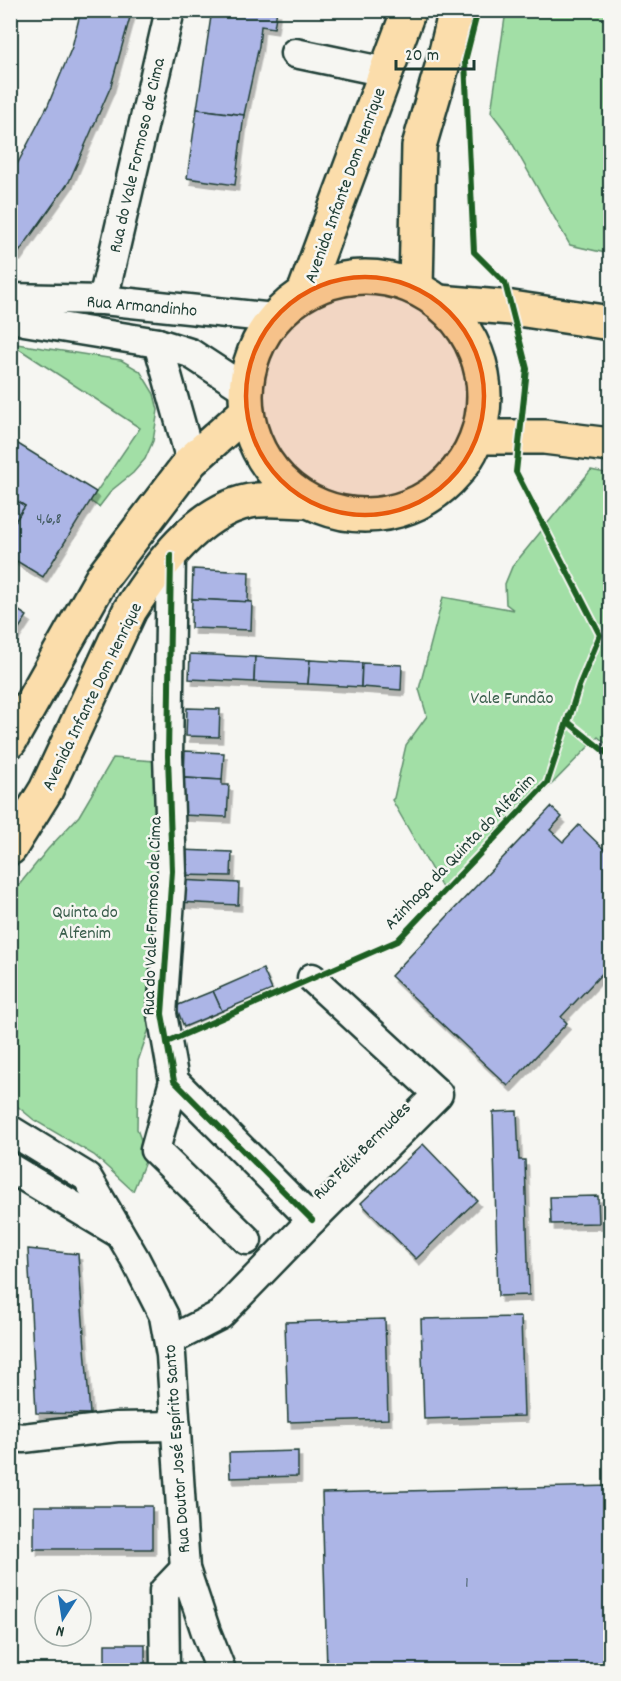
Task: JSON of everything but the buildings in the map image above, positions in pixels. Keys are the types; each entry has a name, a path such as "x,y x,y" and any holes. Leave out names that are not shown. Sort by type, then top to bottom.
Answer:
{"main road":[{"name":"Avenida Infante Dom Henrique","path":"304,293 409,10"},
{"path":"456,10 419,146 427,295 471,339 485,387 479,437 451,481 408,509 356,516 305,501 277,478 256,447 245,401 249,364 259,340 274,318 304,293 340,279 379,277 427,295 610,323"},
{"path":"10,741 102,579 191,461 245,401"},
{"path":"479,437 544,437 610,445"},
{"name":"Avenida Infante Dom Henrique","path":"10,848 46,790 130,610 171,555 190,534 225,509 251,501 305,501"}],"street":[{"name":"Rua do Vale Formoso de Cima","path":"103,300 170,10"},
{"path":"295,53 386,72"},
{"name":"Rua Armandinho","path":"10,298 103,300 274,318"},
{"name":"Rua Armandinho","path":"10,312 24,321 158,343 190,353 245,401"},
{"path":"158,343 191,461"},
{"name":"Rua do Vale Formoso de Cima","path":"171,555 168,756 172,871 162,1014 174,1081"},
{"name":"Rua Félix Bermudes","path":"169,1341 220,1315 438,1094 312,978"},
{"path":"247,1240 155,1150 174,1081 312,1220"},
{"name":"Rua Doutor José Espírito Santo","path":"10,1130 87,1177 135,1259 164,1316 169,1341 185,1569 221,1671"},
{"name":"Rua Doutor José Espírito Santo","path":"10,1168 119,1233"},
{"path":"10,1436 22,1438 117,1427 176,1426"},
{"path":"165,1671 164,1591 185,1569"}],"highlighted area":[{"path":"379,277 416,288 439,302 471,340 485,387 479,437 451,481 408,509 356,516 305,501 277,478 256,447 245,389 249,364 274,318 304,293 340,279"}],"green space":[{"path":"506,11 610,11 610,254 570,245 504,129 491,112"},
{"path":"10,343 121,360 140,371 154,394 158,410 153,441 145,459 133,473 112,490 99,507 90,501 140,428"},
{"name":"Vale Fundão","path":"591,470 610,474 610,747 598,737 445,893 392,800 406,745 427,716 419,689 443,597 514,610 506,604 505,584 512,567"},
{"name":"Quinta do Alfenim","path":"113,758 155,761 160,897 153,1017 138,1061 137,1129 147,1157 133,1191 94,1155 34,1120 11,1101 11,899 19,885 48,849 79,816"}],"cycle path":[{"path":"478,10 465,61 474,252 505,283 527,369 516,472 600,635 579,686 568,722 610,756"},
{"path":"171,555 168,756 172,871 162,1014 174,1081 312,1220"},
{"name":"Azinhaga da Quinta do Alfenim","path":"167,1042 397,941 547,783 570,713"}]}
